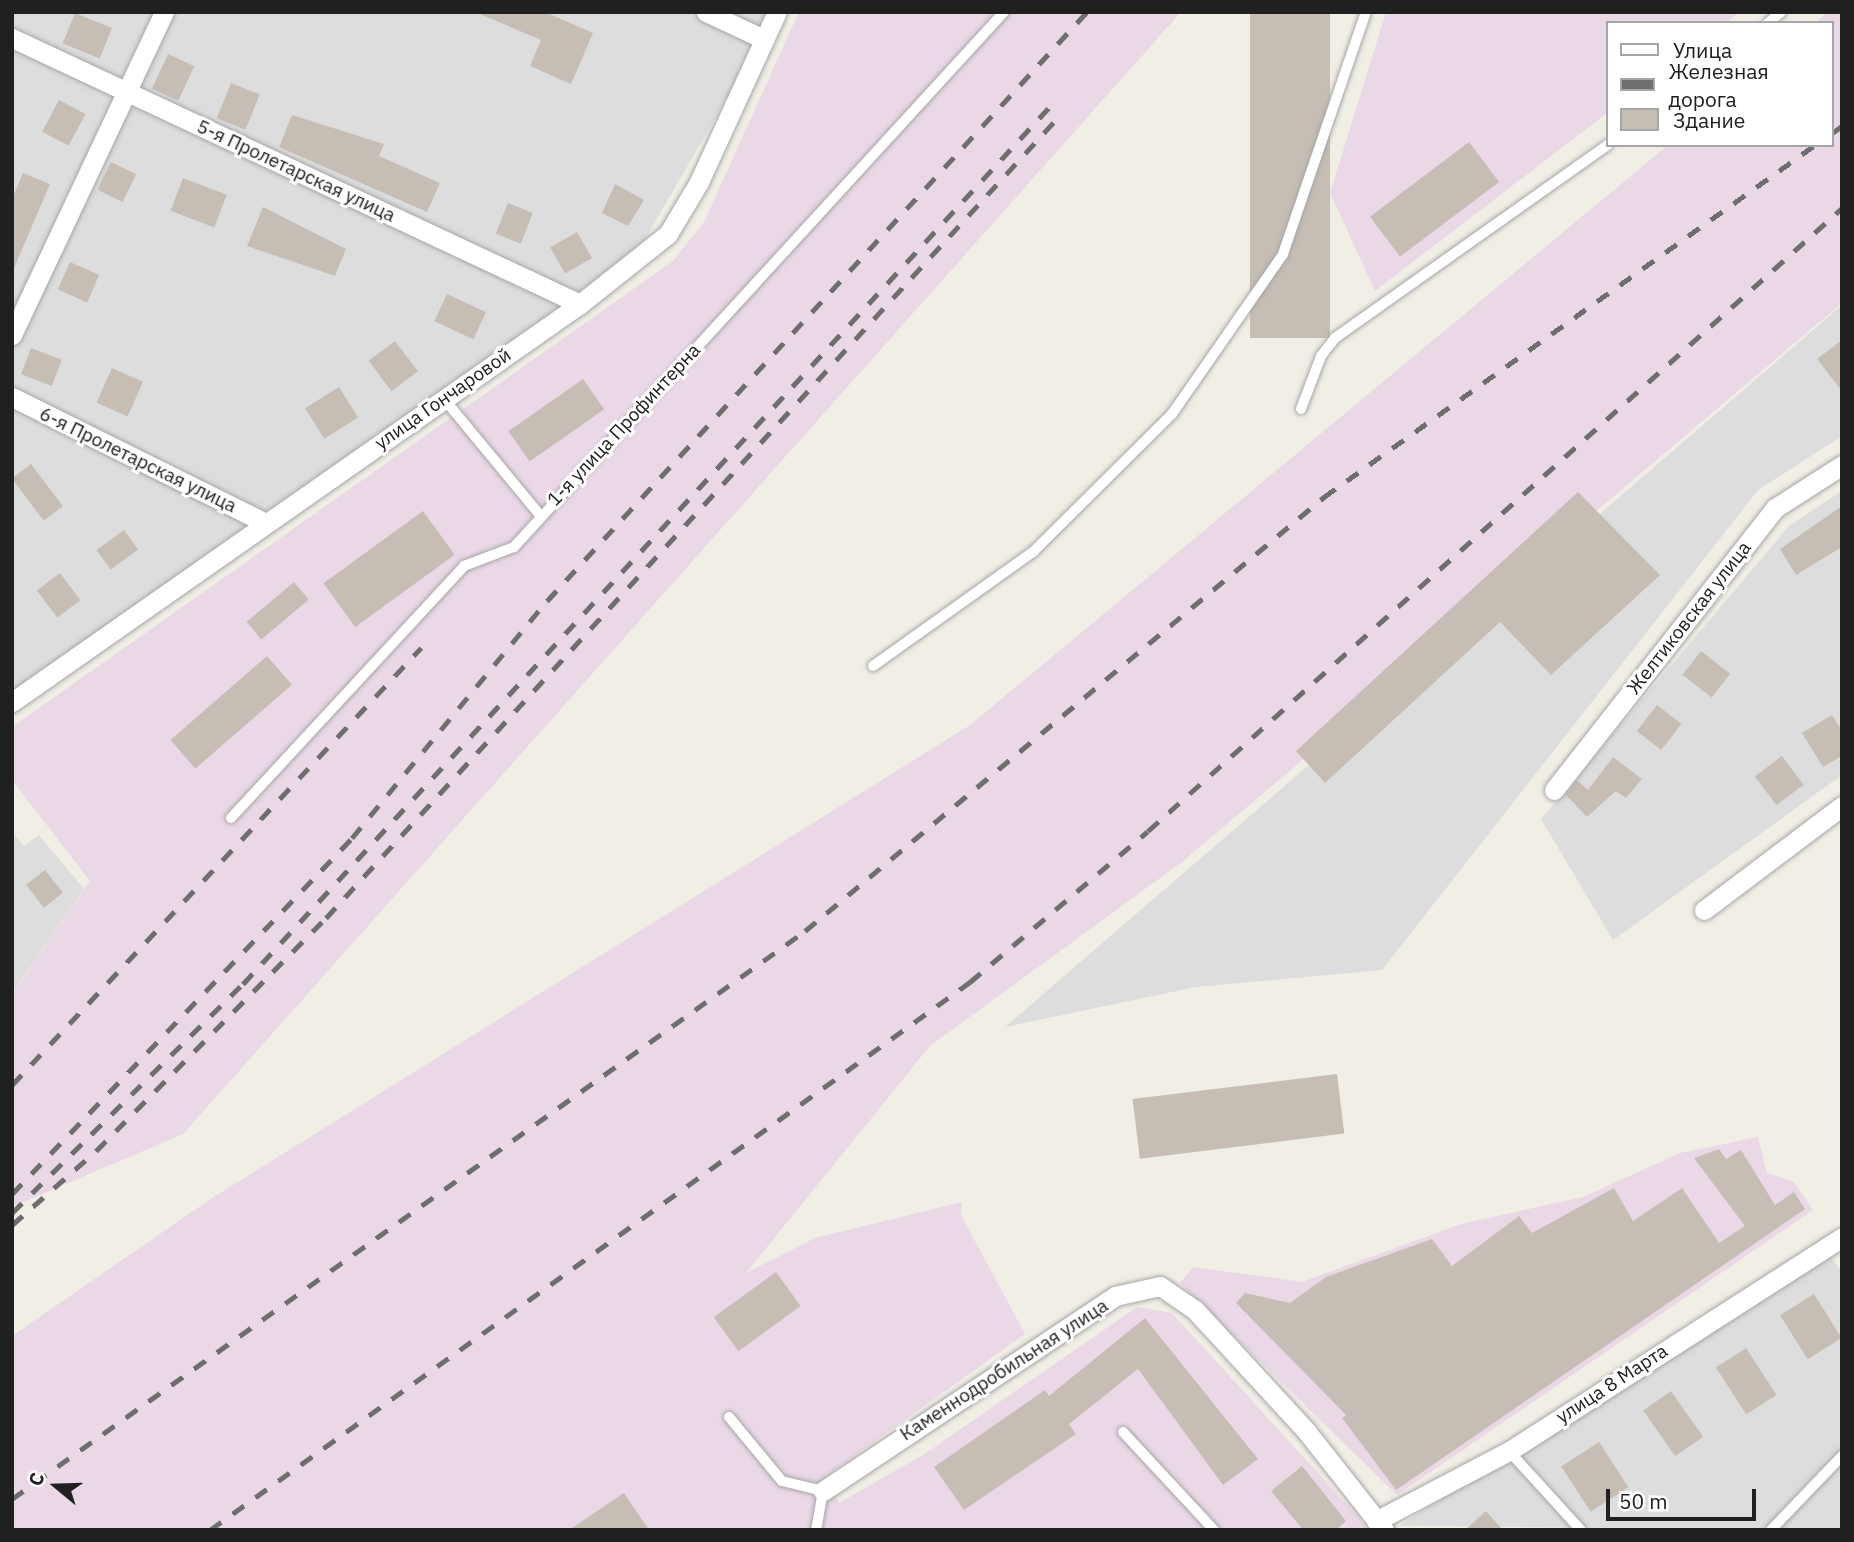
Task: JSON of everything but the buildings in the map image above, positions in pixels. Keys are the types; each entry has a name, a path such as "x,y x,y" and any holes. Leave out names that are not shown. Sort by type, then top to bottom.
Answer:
{"street":[{"path":"12,335 164,12"},
{"path":"706,12 764,39"},
{"name":"улица Гончаровой","path":"12,702 264,522 580,304 668,234 777,12"},
{"name":"5-я Пролетарская улица","path":"12,38 580,304"},
{"name":"6-я Пролетарская улица","path":"12,397 264,522"},
{"name":"Желтиковская улица","path":"1554,790 1775,508 1842,465"},
{"path":"1704,910 1842,806"},
{"name":"улица 8 Марта","path":"1375,1527 1509,1451 1842,1237"},
{"name":"Каменнодробильная улица","path":"823,1491 1115,1296 1160,1286 1195,1310 1307,1433 1375,1527"}],"lane":[{"name":"1-я улица Профинтерна","path":"231,818 464,566 514,547 540,515 1004,12"},
{"path":"873,666 1034,551 1172,414 1283,254 1366,12"},
{"path":"1301,409 1321,356 1335,338 1605,147"},
{"path":"444,399 540,515"},
{"path":"729,1417 782,1481 823,1491 816,1530"},
{"path":"1123,1432 1214,1530"},
{"path":"1509,1451 1581,1530"},
{"path":"1771,1530 1842,1456"}],"shaded area":[{"path":"12,12 777,12 644,241 576,302 12,702"},
{"path":"799,12 1181,12 183,1134 12,1207 12,995 90,881 12,780 12,727 673,261 704,222"},
{"path":"1386,12 1739,12 1728,21 1605,21 1605,115 1375,291 1330,193"},
{"path":"1828,12 1842,12 1842,303 1182,862 930,1046 746,1273 815,1238 962,1202 961,1215 1025,1334 825,1477 839,1503 923,1455 1137,1307 1172,1313 1370,1530 12,1530 12,1336 209,1200 970,725 1666,147 1833,147 1833,21 1817,21"},
{"path":"1842,305 1842,436 1758,490 1382,970 1196,987 1005,1027"},
{"path":"1842,491 1842,775 1613,940 1541,819 1789,526"},
{"path":"12,831 24,846 39,835 84,889 12,994"},
{"path":"1758,1137 1767,1173 1794,1182 1813,1210 1397,1495 1180,1283 1193,1267 1302,1282 1461,1224 1583,1197 1680,1153"},
{"path":"1827,1251 1842,1272 1842,1530 1399,1526"}],"railway":[{"path":"12,1194 352,838 547,601 1087,12"},
{"path":"12,1213 243,984 1056,100"},
{"path":"12,1225 96,1151 326,918 1063,112"},
{"path":"1833,133 1842,126"},
{"path":"12,1499 805,931 1324,497 1812,147"},
{"path":"210,1530 970,982 1148,831 1842,208"},
{"path":"12,1085 421,648"}]}
